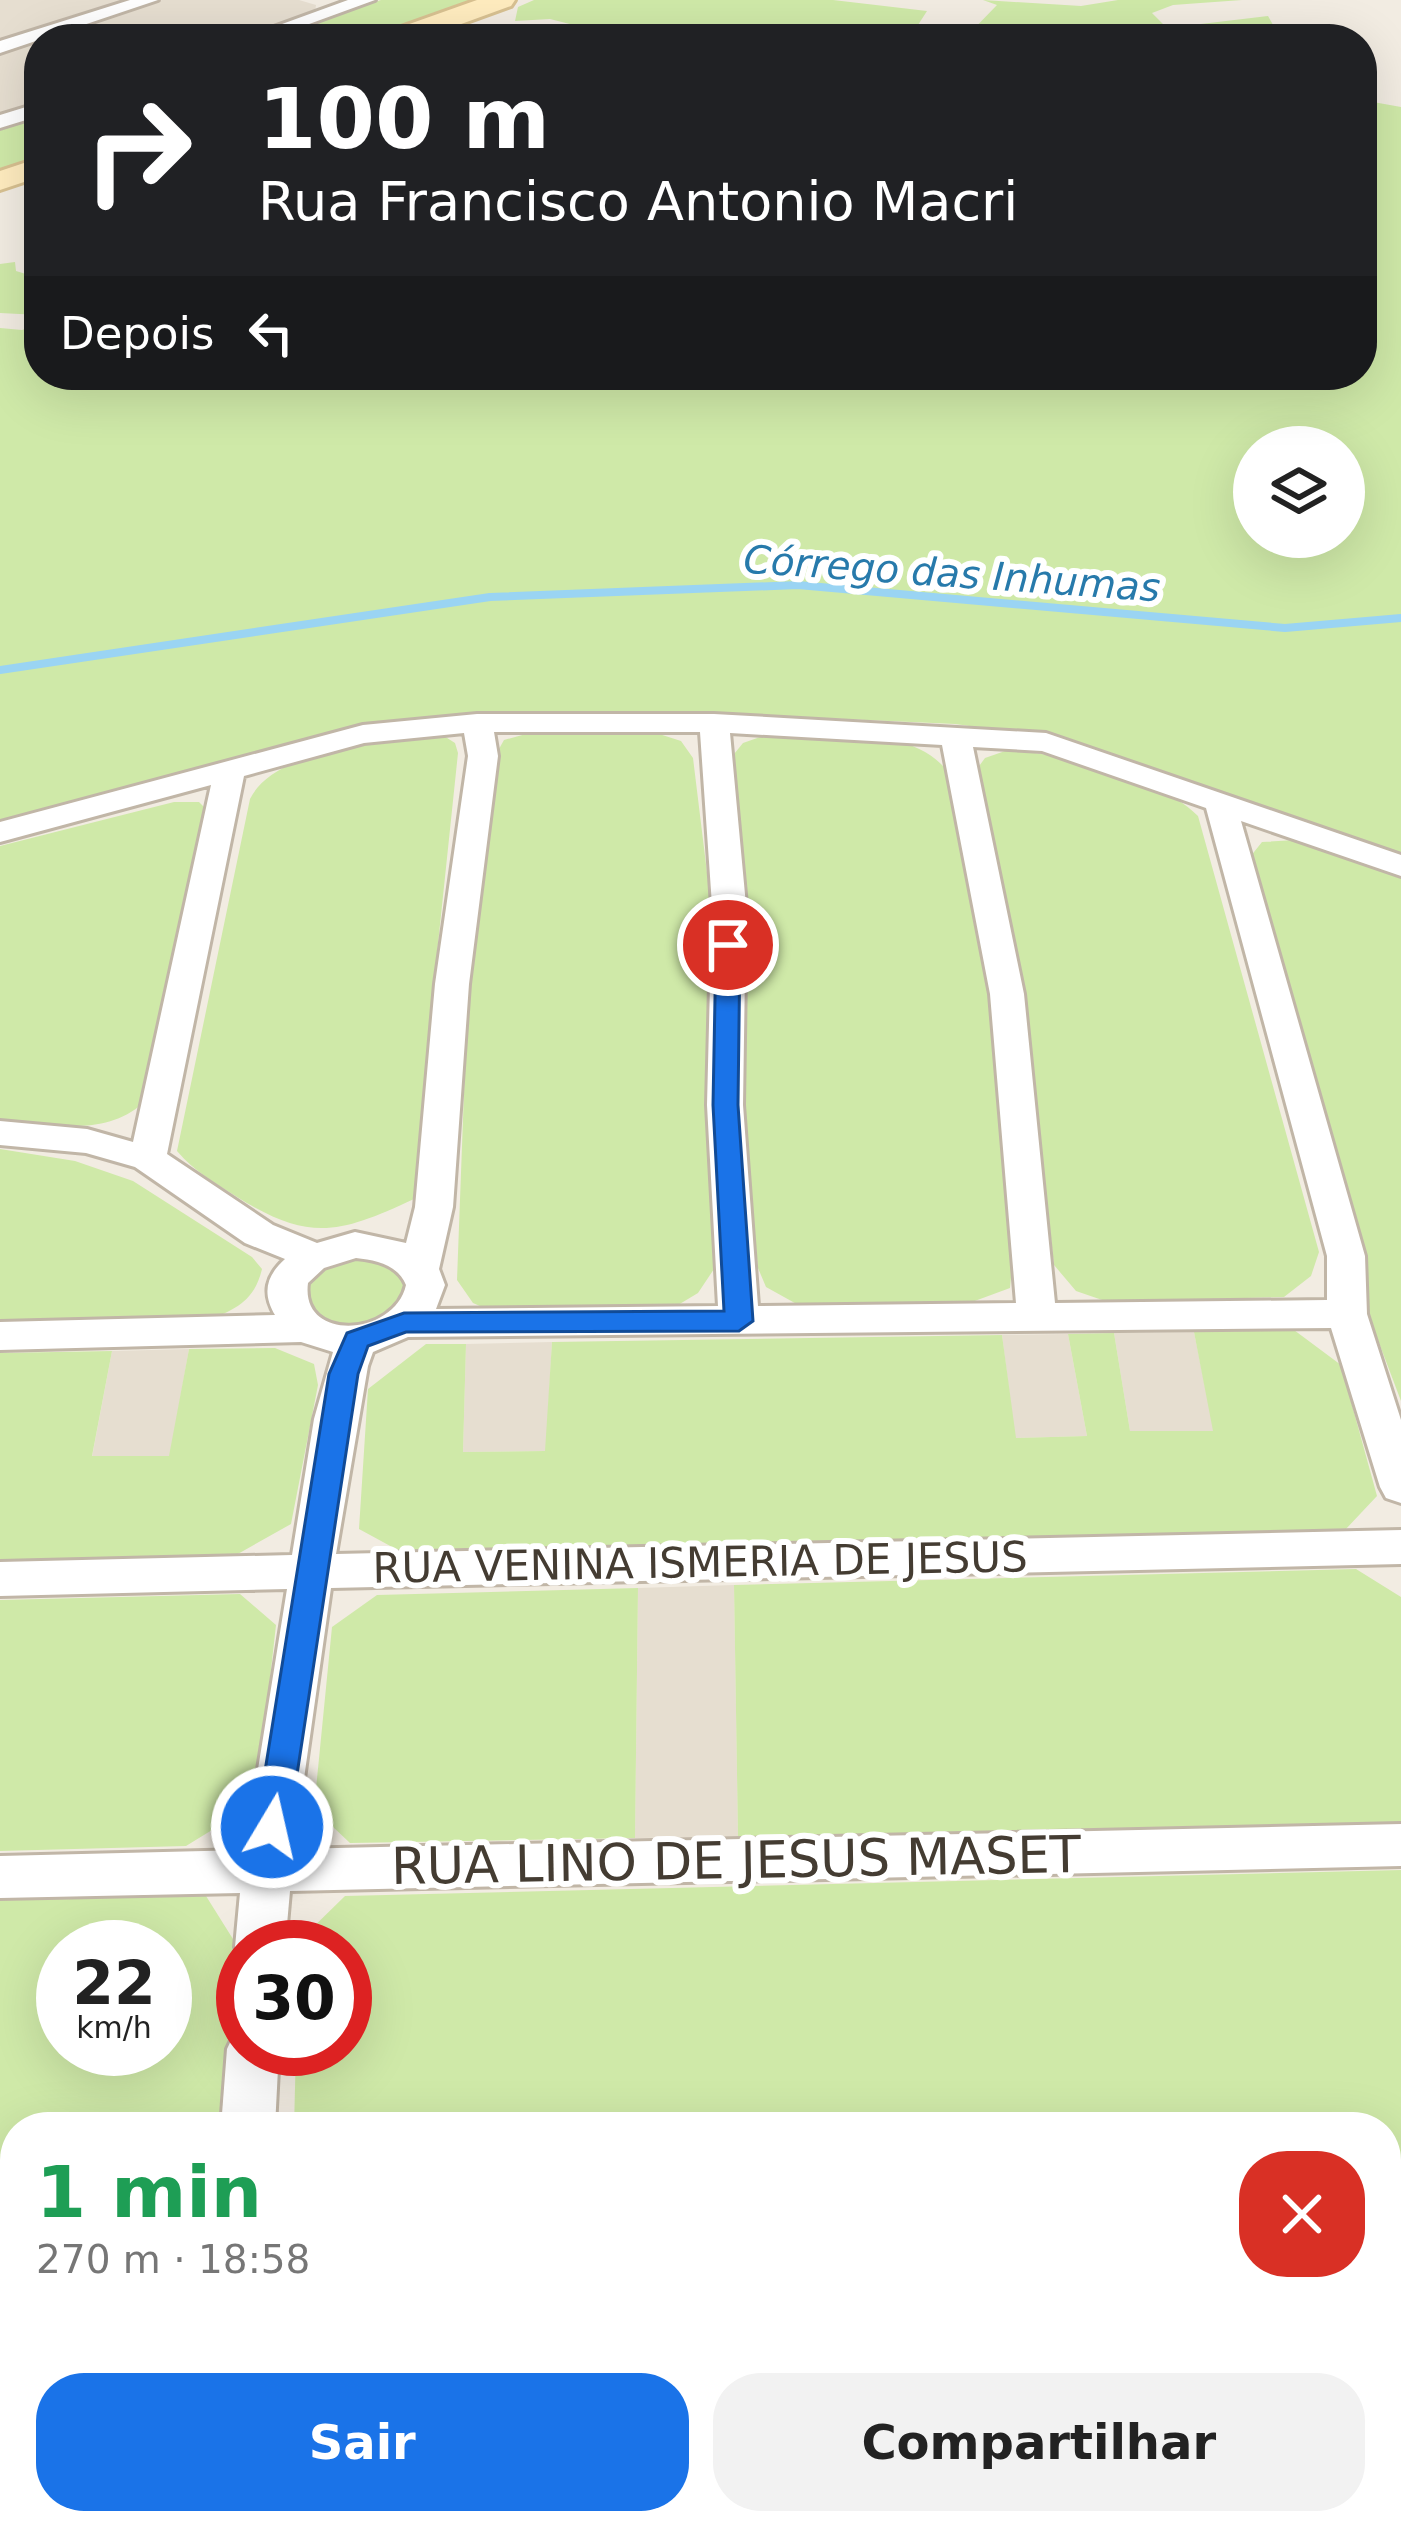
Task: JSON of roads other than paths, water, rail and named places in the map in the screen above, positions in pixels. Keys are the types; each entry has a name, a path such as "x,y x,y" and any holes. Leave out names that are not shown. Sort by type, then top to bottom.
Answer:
{"main road":[{"path":"436,24 502,0"}],"street":[{"path":"71,24 149,0"},
{"path":"319,0 344,8"},
{"path":"295,24 366,0"},
{"path":"0,1336 213,1332 326,1339 409,1287 434,1207 452,984 482,756 477,723"},
{"path":"0,832 363,734 477,723 714,723 1046,742 1401,866"},
{"path":"714,723 729,904 725,1105 739,1321"},
{"path":"955,734 1007,994 1037,1317"},
{"path":"148,1157 229,772"},
{"path":"1219,800 1346,1256 1347,1315 1401,1487"},
{"path":"0,1133 87,1142 148,1157 304,1264"},
{"path":"326,1339 284,1300 304,1264 355,1245 409,1287 487,1324 1347,1315"},
{"path":"262,1920 312,1570 326,1339"},
{"name":"RUA VENINA ISMERIA DE JESUS","path":"0,1579 1401,1547"},
{"name":"RUA LINO DE JESUS MASET","path":"0,1876 1401,1845"},
{"path":"249,2112 251,2076"}],"waterway":[{"name":"Córrego das Inhumas","path":"0,670 490,597 798,585 1285,628 1401,618"}]}
